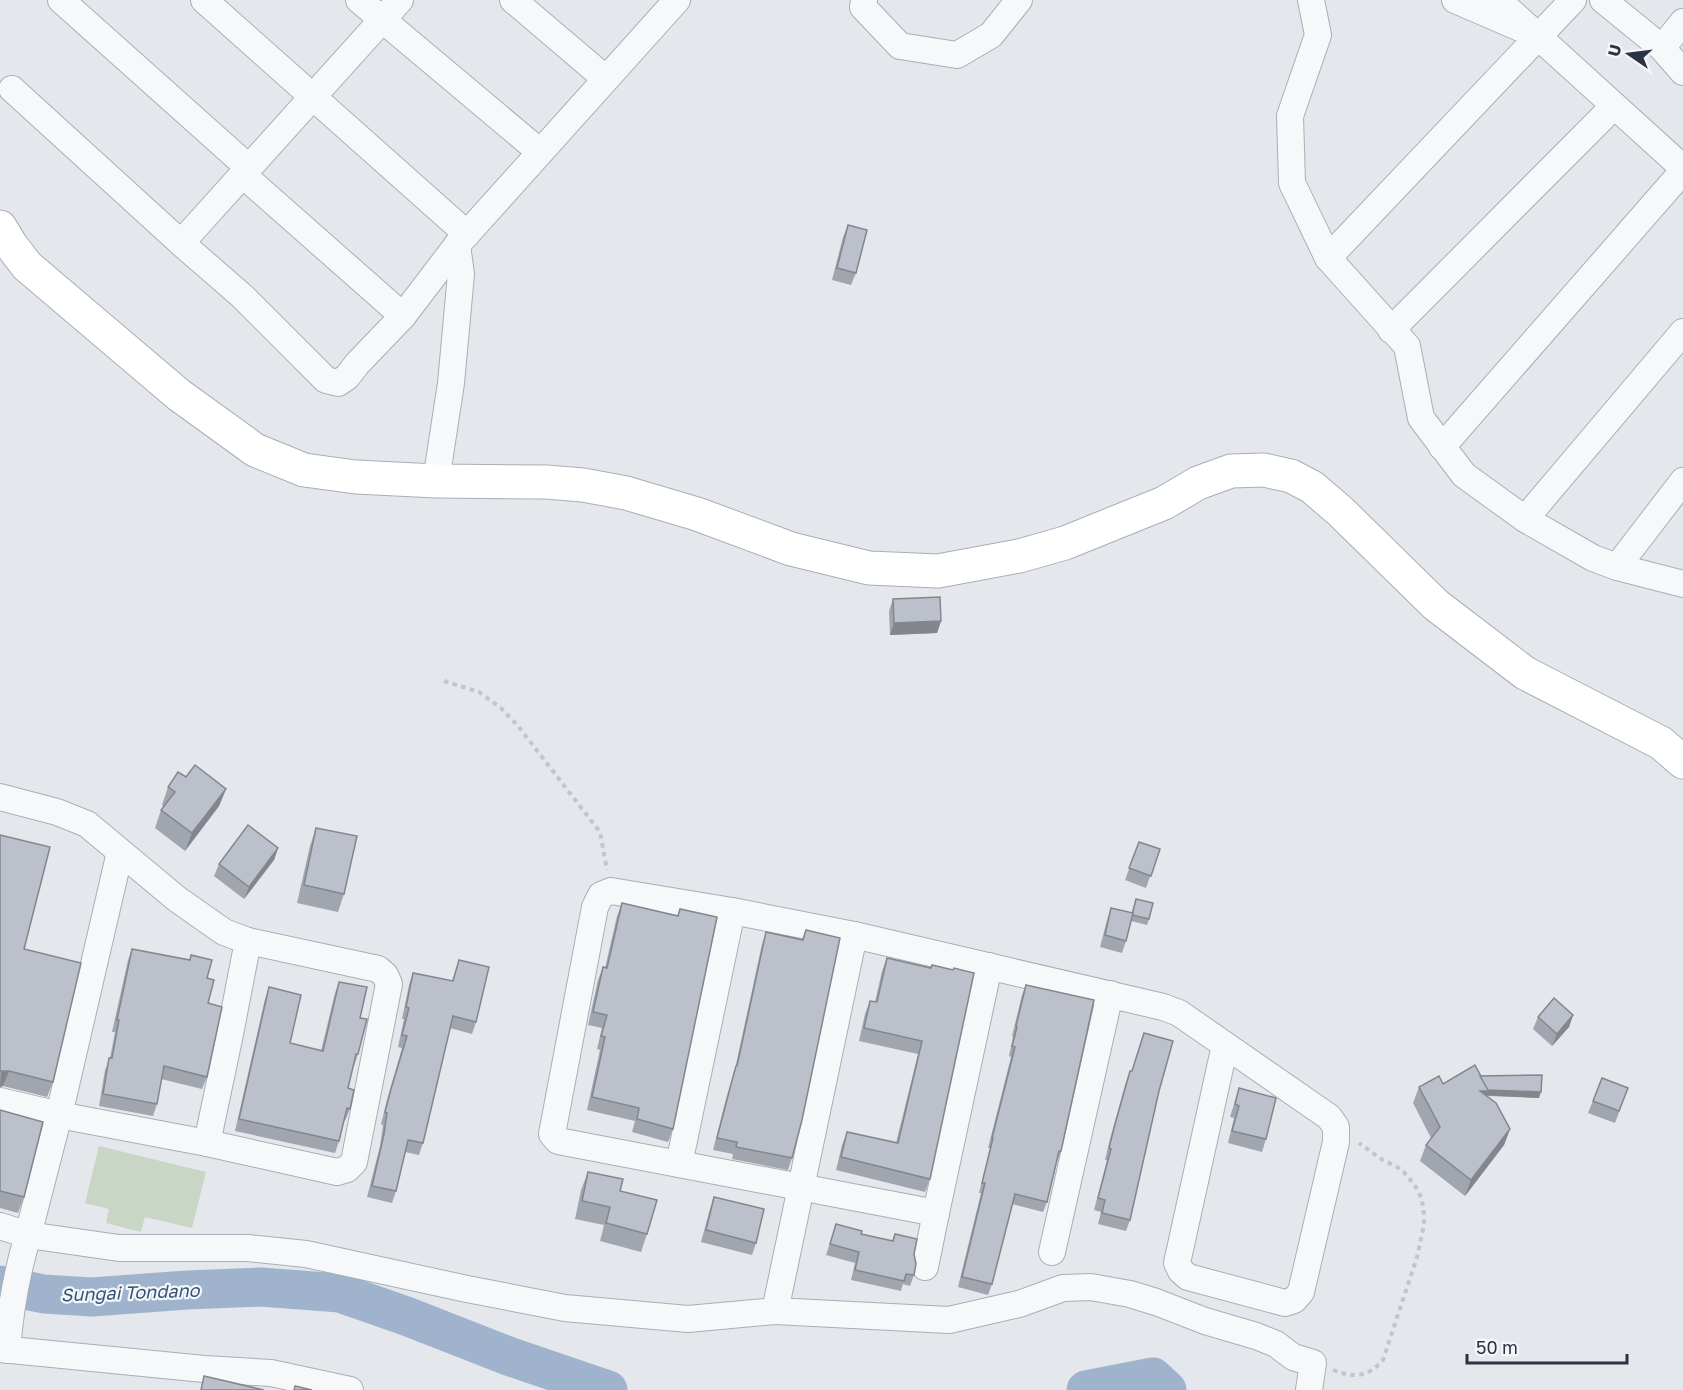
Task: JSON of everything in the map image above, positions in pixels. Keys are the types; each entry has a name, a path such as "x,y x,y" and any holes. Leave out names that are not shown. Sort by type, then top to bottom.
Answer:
{"main road":[{"path":"0,227 27,266 179,394 255,450 304,470 356,477 583,484 636,496 697,514 791,549 869,568 938,571 1019,556 1065,543 1164,502 1198,483 1231,471 1264,470 1291,476 1312,487 1436,605 1526,673 1662,743 1683,762"}],"street":[{"path":"61,0 403,316"},
{"path":"204,0 313,96 462,239 451,383 436,481"},
{"path":"359,0 540,153"},
{"path":"181,243 400,0"},
{"path":"513,0 606,79"},
{"path":"864,0 863,7 900,46 957,55 991,35 1019,0"},
{"path":"1311,0 1318,35 1290,116 1292,183 1328,258 1407,346 1421,418 1464,475 1525,519 1593,558 1617,567 1683,584"},
{"path":"1455,0 1539,37"},
{"path":"1442,447 1683,170 1498,0"},
{"path":"1328,258 1573,0"},
{"path":"1603,0 1662,48 1683,72"},
{"path":"12,89 242,296 326,381 338,383 403,316 462,239 606,79 663,5"},
{"path":"1662,48 1683,22"},
{"path":"1391,330 1614,106"},
{"path":"1525,519 1683,332"},
{"path":"1617,567 1683,481"},
{"path":"0,797 74,817 87,824 177,899 224,932 248,941 378,969 385,975 389,984 354,1162 347,1169 337,1172 0,1101"},
{"path":"120,852 59,1114 25,1246 3,1349 204,1370 269,1382 350,1390"},
{"path":"936,1212 558,1141 552,1134 595,908 601,895 611,891 732,911 854,935 1110,994 1179,1013 1329,1117 1336,1127 1336,1142 1301,1292 1294,1300 1285,1303 1188,1277 1177,1263 1224,1045"},
{"path":"679,1164 732,911"},
{"path":"775,1311 854,935"},
{"path":"207,1143 248,941"},
{"path":"925,1267 990,966"},
{"path":"1052,1252 1110,994"},
{"path":"0,1226 25,1246 248,1248 306,1254 565,1308 688,1319 775,1311 949,1320 1019,1304 1063,1288 1090,1287 1130,1294 1276,1344 1293,1357 1312,1363 1309,1390"}],"path":[{"path":"444,681 479,692 501,708 531,742 600,832 611,891"},
{"path":"1312,1363 1347,1375 1362,1375 1374,1371 1383,1360 1417,1257 1424,1225 1422,1199 1414,1184 1401,1169 1381,1159 1336,1127"}],"green space":[{"path":"99,1146 206,1172 192,1228 145,1217 141,1232 106,1223 109,1209 85,1203"}],"building":[{"path":"848,225 867,230 856,273 837,268"},
{"path":"940,597 941,621 894,623 893,599"},
{"path":"195,765 226,789 192,833 161,810 175,792 168,787 178,772 186,777"},
{"path":"248,825 278,848 249,887 219,864"},
{"path":"316,828 357,836 344,894 304,885"},
{"path":"0,835 50,847 24,949 81,963 53,1082 9,1071 0,1071"},
{"path":"1139,842 1160,849 1151,876 1129,868"},
{"path":"1136,899 1153,903 1149,919 1132,915"},
{"path":"622,903 678,916 680,909 717,917 673,1129 637,1119 639,1108 592,1097 605,1037 601,1036 607,1015 593,1012 603,967 607,968"},
{"path":"1111,908 1133,913 1126,941 1105,935"},
{"path":"806,930 840,938 792,1158 736,1147 737,1142 717,1138 737,1066 766,932 803,940"},
{"path":"132,949 190,960 191,955 212,960 207,978 214,980 208,1003 222,1007 207,1077 164,1066 157,1104 103,1094"},
{"path":"887,958 931,968 932,965 974,973 930,1179 841,1157 847,1132 898,1143 922,1041 864,1028 870,1001 877,1002"},
{"path":"459,960 489,967 476,1022 453,1016 423,1143 408,1140 396,1191 372,1186 384,1134 387,1113 385,1112 407,1036 402,1035 409,1008 406,1007 413,973 453,981"},
{"path":"339,982 367,987 360,1018 367,1019 348,1088 354,1090 350,1109 347,1108 339,1141 239,1119 269,987 301,995 290,1043 323,1051"},
{"path":"1026,985 1094,1000 1061,1151 1059,1151 1047,1202 1015,1194 992,1284 962,1277 985,1183 982,1183 992,1138 1015,1047 1012,1046"},
{"path":"1554,998 1573,1015 1557,1034 1538,1017"},
{"path":"1144,1033 1173,1041 1159,1091 1130,1220 1102,1213 1105,1200 1098,1198 1114,1128 1130,1071 1132,1071"},
{"path":"1475,1065 1489,1091 1480,1091 1496,1103 1510,1129 1471,1180 1426,1145 1440,1127 1419,1087 1439,1076 1443,1084"},
{"path":"1542,1075 1541,1092 1488,1090 1480,1076"},
{"path":"1602,1078 1628,1088 1619,1111 1593,1101"},
{"path":"1239,1088 1276,1098 1266,1139 1232,1131 1239,1106 1235,1104"},
{"path":"0,1110 43,1122 24,1197 0,1191"},
{"path":"588,1172 623,1179 620,1191 657,1200 647,1234 606,1223 610,1207 582,1201"},
{"path":"714,1197 764,1209 756,1243 706,1230"},
{"path":"836,1224 862,1231 861,1234 893,1241 895,1234 917,1239 914,1275 906,1274 904,1281 855,1270 859,1252 830,1244"},
{"path":"204,1376 264,1390 201,1390"},
{"path":"295,1386 312,1390 294,1390"}],"waterway":[{"name":"Sungai Tondano","path":"0,1285 44,1294 92,1297 261,1287 340,1293 511,1357 608,1390"},
{"path":"1086,1390 1153,1377 1167,1390"}]}
